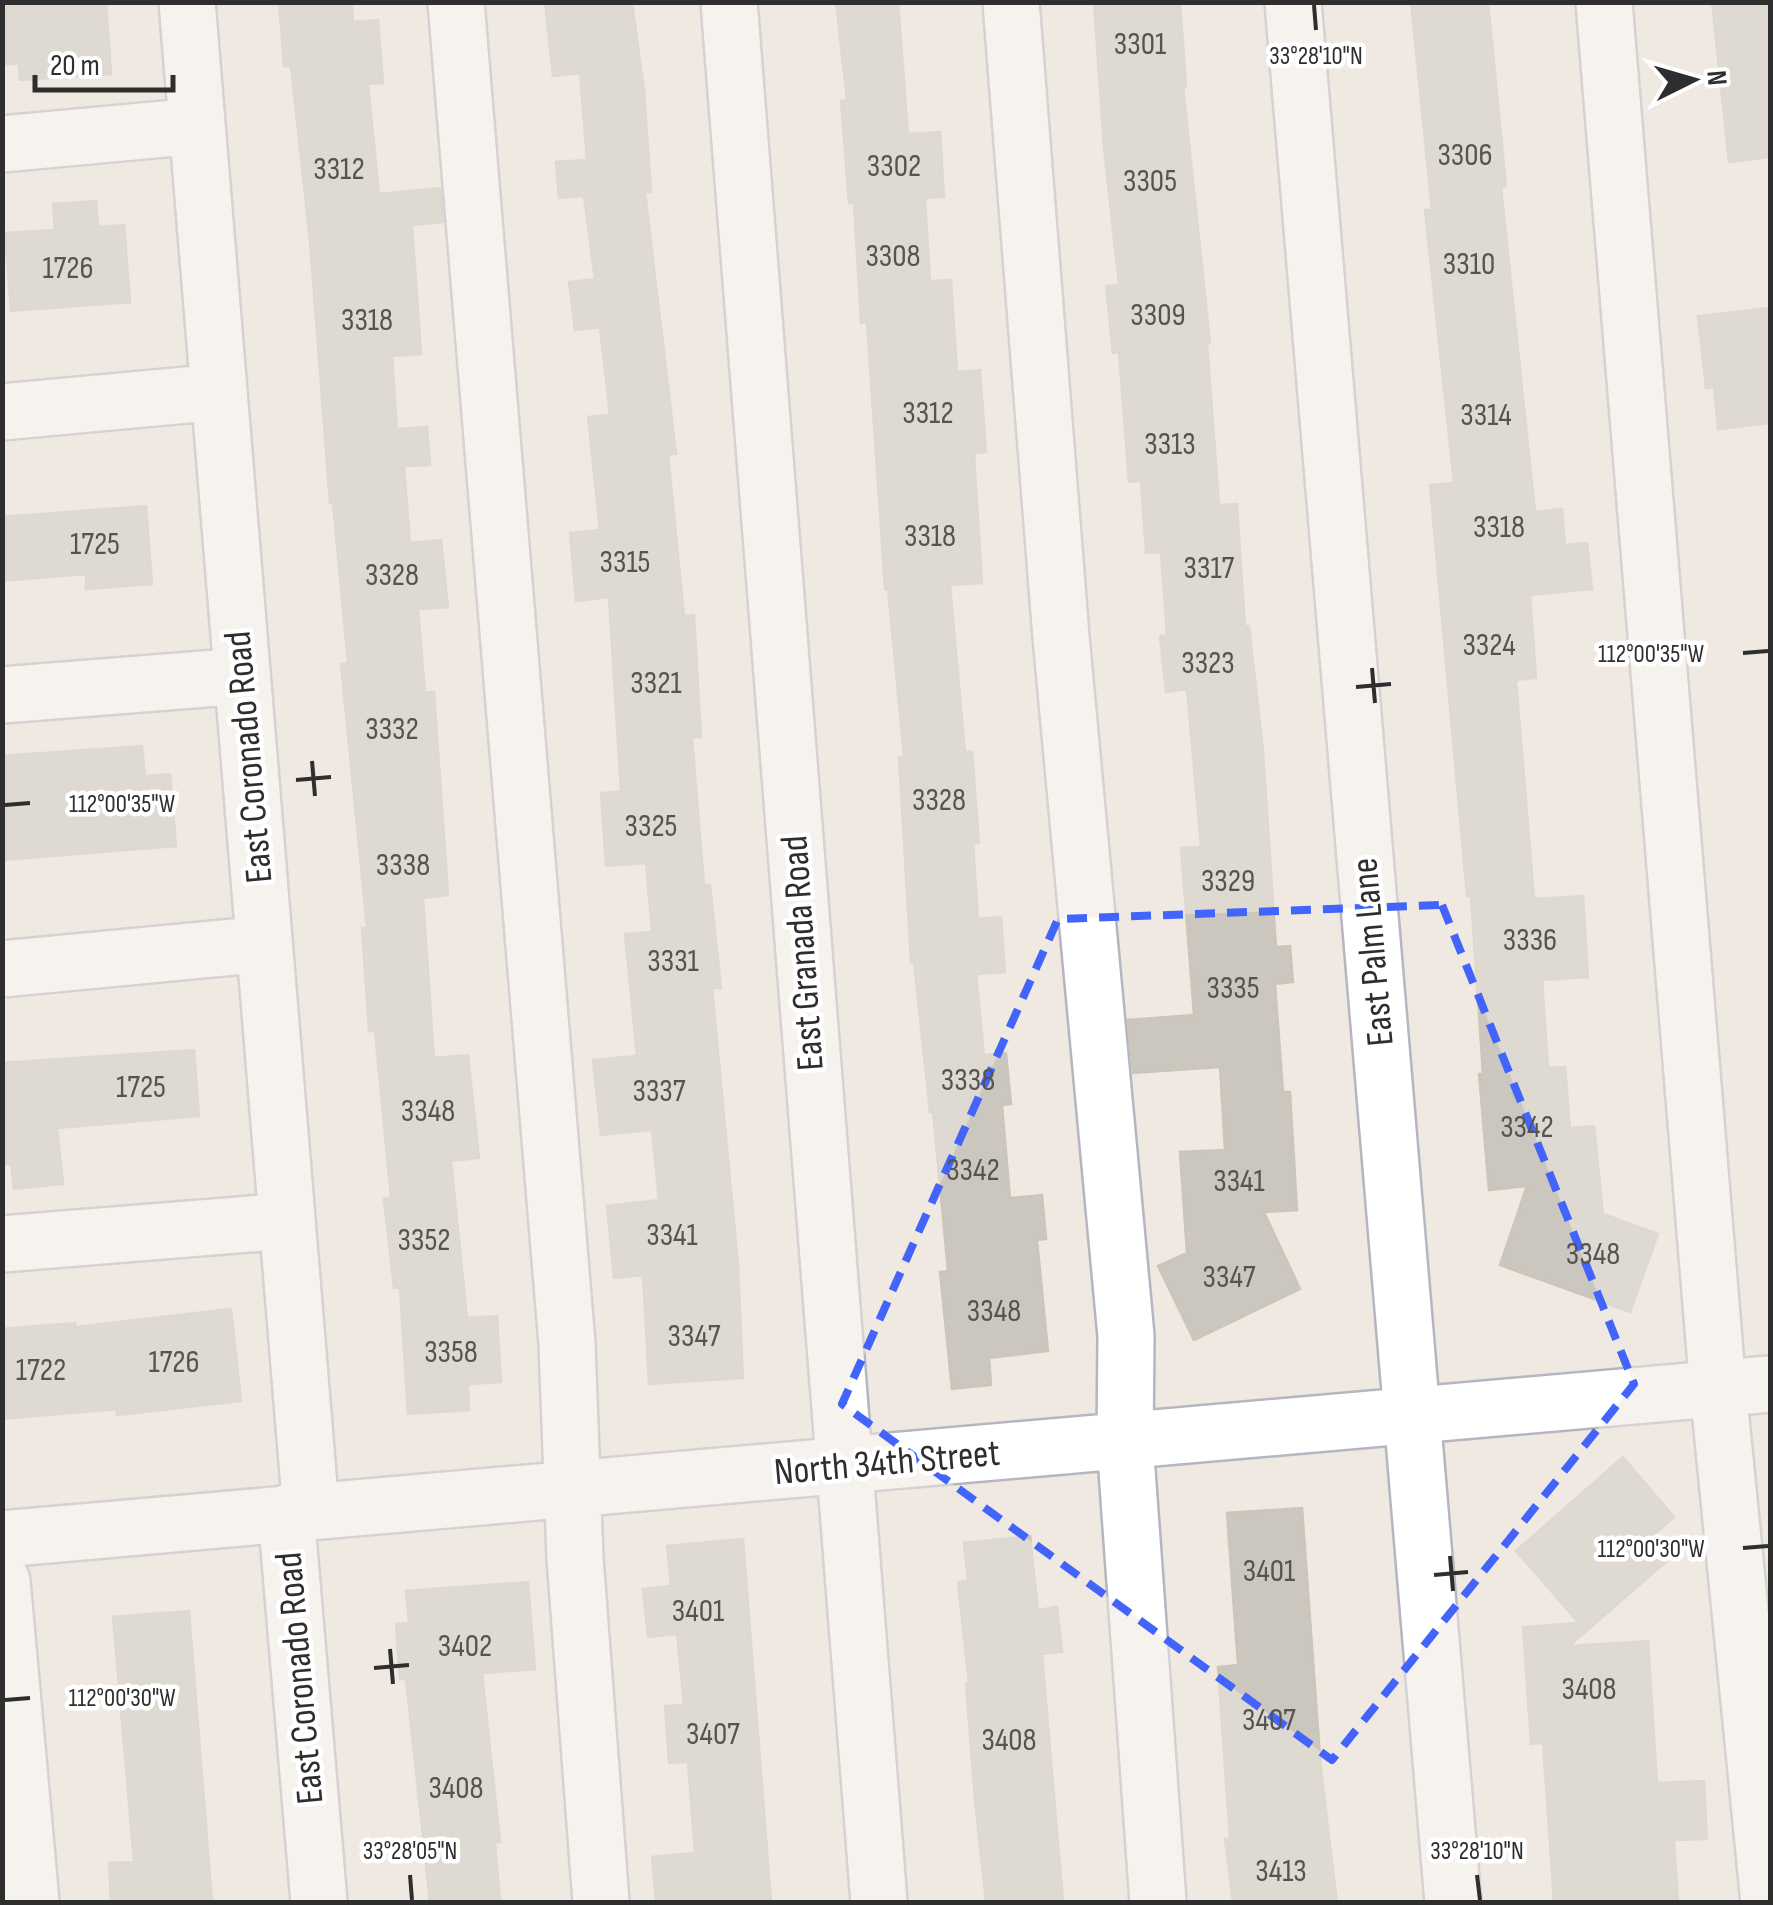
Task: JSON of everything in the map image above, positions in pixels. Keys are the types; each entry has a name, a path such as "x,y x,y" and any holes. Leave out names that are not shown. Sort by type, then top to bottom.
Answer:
{"street":[{"name":"East Coronado Road","path":"187,2 287,1221 318,1902"},
{"path":"456,2 568,1344 572,1490 601,1902"},
{"name":"East Granada Road","path":"728,2 879,1902"},
{"path":"1011,2 1060,637 1126,1336 1125,1443 1158,1902"},
{"name":"East Palm Lane","path":"1293,2 1453,1902"},
{"path":"1604,2 1744,1387 1770,1902"},
{"path":"2,144 197,126"},
{"path":"2,412 219,392"},
{"path":"2,696 242,676"},
{"path":"2,968 264,944"},
{"path":"2,1244 287,1221"},
{"name":"North 34th Street","path":"2,1539 1744,1387"},
{"path":"2,1581 32,1902"}],"highlighted area":[{"path":"1442,905 1634,1384 1332,1760 842,1404 1058,919"}],"building":[{"path":"2,2 106,2 111,74 20,80 19,63 2,65"},
{"path":"279,2 352,2 353,22 378,20 383,83 368,84 379,194 440,188 443,222 412,225 421,354 392,356 397,429 427,427 430,465 404,466 410,543 441,540 448,607 418,609 425,693 434,692 448,895 423,898 434,1058 468,1055 479,1158 451,1161 467,1318 497,1316 501,1382 468,1384 469,1410 408,1414 400,1287 394,1288 384,1199 391,1198 375,1031 369,1031 362,928 367,928 341,664 348,664 330,503 310,241 291,66 284,66"},
{"path":"545,2 632,2 644,90 651,192 645,192 676,454 668,454 684,616 694,615 701,737 692,738 704,885 710,885 721,988 712,988 738,1265 743,1378 649,1384 643,1275 614,1278 607,1206 659,1200 652,1130 601,1135 593,1060 637,1056 625,934 652,932 646,863 606,866 601,793 621,791 609,597 576,601 570,533 600,530 588,417 610,415 600,327 575,330 569,282 595,279 584,196 559,198 556,162 587,160 580,73 553,76"},
{"path":"836,2 898,2 908,134 940,132 944,197 925,198 930,281 951,280 957,372 980,370 986,452 974,453 982,583 950,585 965,752 972,752 979,843 973,844 978,919 1001,917 1005,972 976,974 984,1055 1006,1053 1011,1104 1002,1105 1010,1198 1042,1195 1046,1239 1037,1240 1048,1351 989,1358 991,1385 952,1389 940,1272 948,1271 933,1112 911,962 899,757 904,757 888,588 885,589 867,322 861,323 854,203 849,203 841,101 847,100"},
{"path":"1094,2 1180,2 1183,86 1210,343 1219,505 1237,504 1245,627 1249,626 1263,751 1276,947 1290,946 1293,982 1275,984 1283,1092 1290,1092 1297,1210 1264,1212 1300,1289 1194,1340 1158,1266 1187,1253 1180,1152 1225,1150 1220,1067 1133,1073 1128,1020 1194,1015 1181,848 1201,847 1187,689 1166,692 1160,636 1167,635 1161,552 1146,553 1141,481 1129,482 1119,352 1113,353 1106,286 1119,285"},
{"path":"1411,2 1488,2 1506,186 1501,187 1535,512 1562,509 1565,545 1587,543 1592,589 1530,595 1536,678 1516,680 1534,899 1583,896 1588,977 1542,980 1548,1068 1565,1067 1570,1128 1594,1126 1603,1214 1658,1234 1630,1312 1500,1265 1527,1186 1489,1190 1471,896 1467,896 1430,485 1454,483 1425,210 1432,210"},
{"path":"1712,2 1770,2 1770,157 1729,162"},
{"path":"96,201 98,227 124,225 130,302 11,311 5,233 55,230 53,204"},
{"path":"1770,308 1770,423 1718,429 1714,387 1706,388 1698,316"},
{"path":"146,506 152,584 86,589 86,574 2,581 2,517"},
{"path":"142,746 145,776 170,774 176,846 2,860 2,756"},
{"path":"194,1050 199,1116 57,1128 63,1184 14,1189 11,1164 2,1164 2,1063"},
{"path":"231,1309 241,1401 117,1415 116,1409 2,1419 2,1329 75,1323 76,1327"},
{"path":"1623,1457 1674,1517 1655,1534 1674,1555 1569,1646 1648,1641 1657,1783 1704,1781 1707,1839 1674,1840 1678,1902 1554,1902 1543,1743 1531,1744 1523,1627 1579,1623 1516,1551"},
{"path":"1302,1508 1321,1770 1337,1902 1233,1902 1225,1839 1230,1839 1218,1667 1238,1665 1227,1513"},
{"path":"1030,1536 1038,1610 1057,1607 1062,1652 1042,1654 1063,1902 986,1902 958,1582 968,1581 964,1543"},
{"path":"743,1539 771,1902 656,1902 652,1857 695,1853 688,1762 669,1763 665,1706 684,1705 677,1634 648,1637 643,1589 671,1586 667,1546"},
{"path":"528,1582 535,1669 482,1673 500,1842 495,1842 500,1902 430,1902 406,1679 400,1679 396,1624 409,1623 406,1591"},
{"path":"189,1611 212,1902 111,1902 109,1863 134,1862 113,1617"}]}
